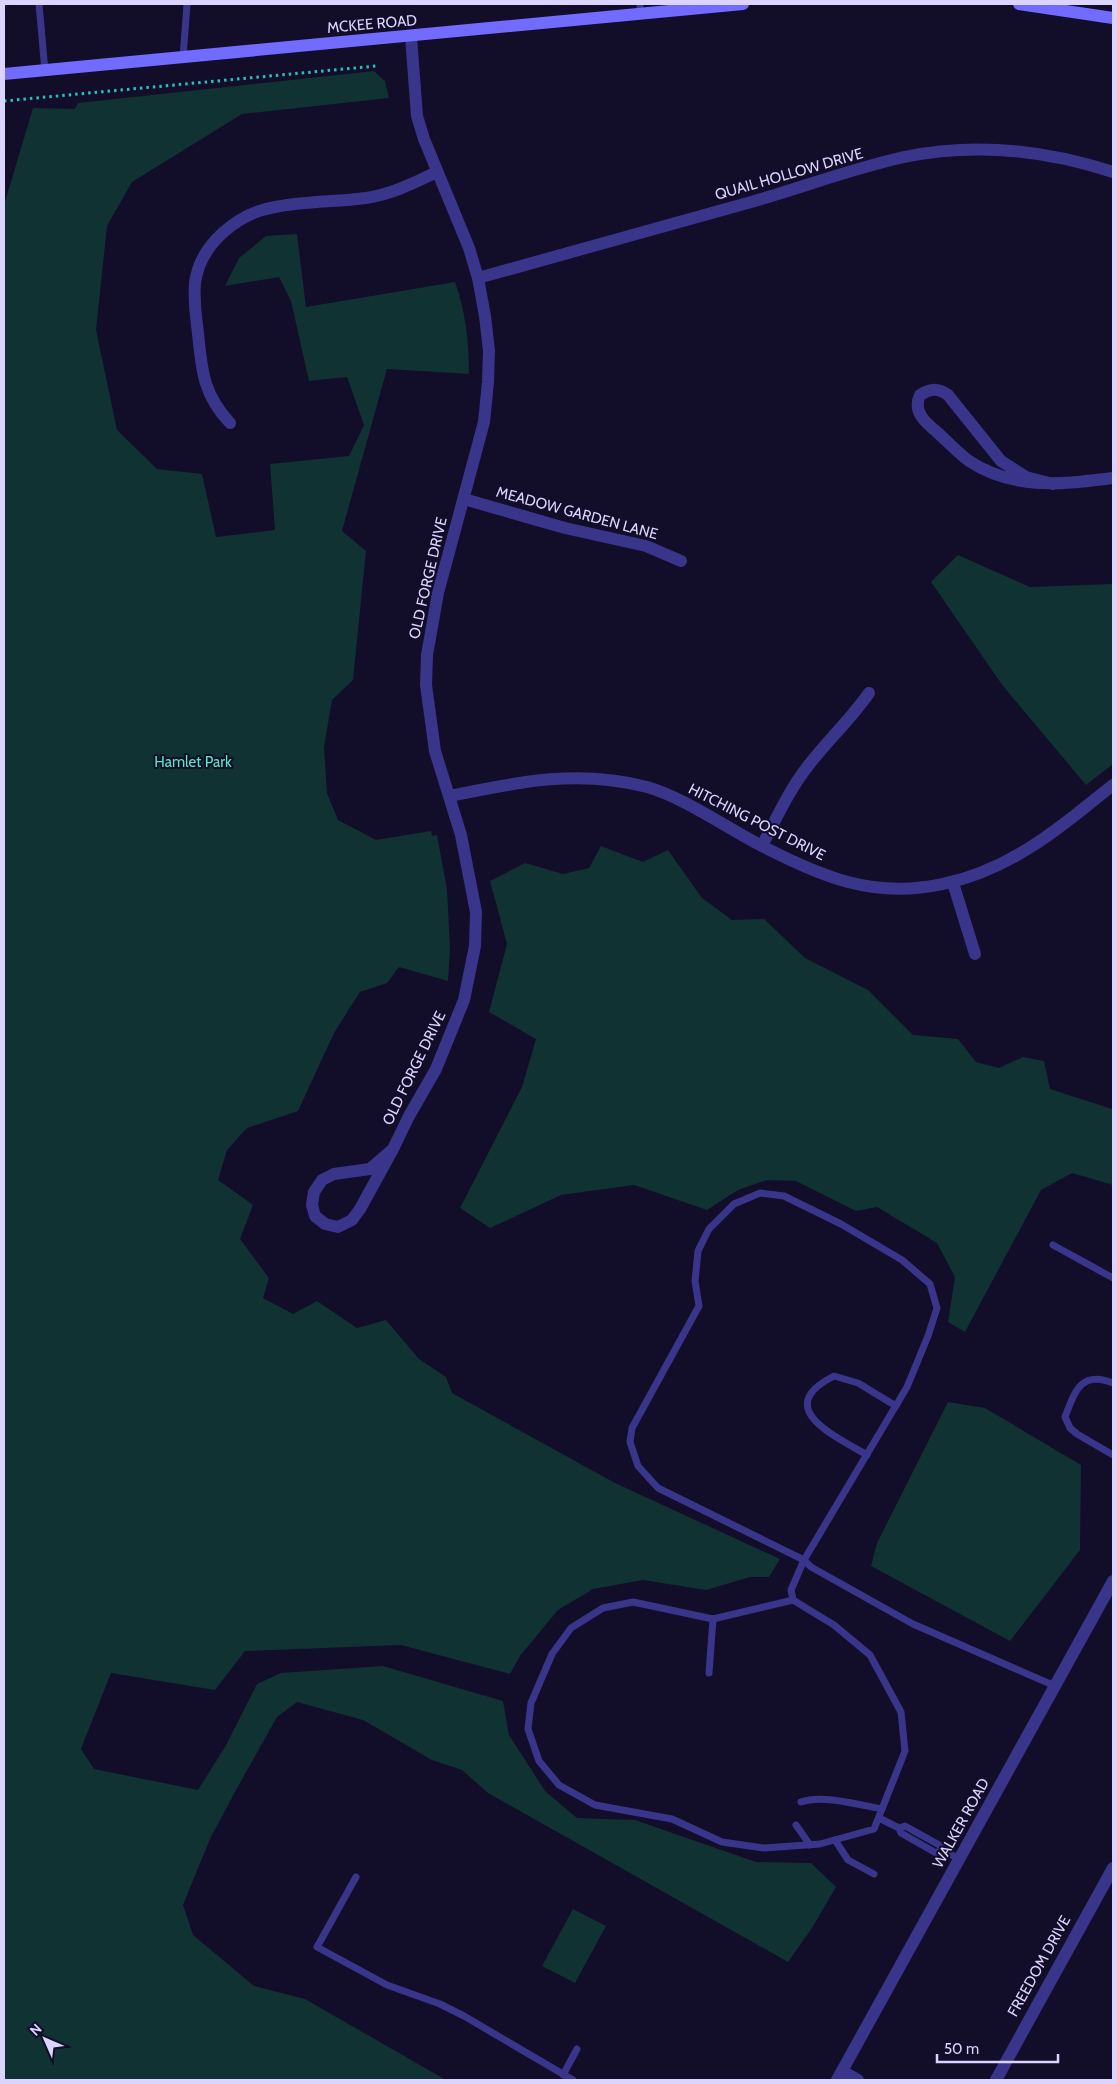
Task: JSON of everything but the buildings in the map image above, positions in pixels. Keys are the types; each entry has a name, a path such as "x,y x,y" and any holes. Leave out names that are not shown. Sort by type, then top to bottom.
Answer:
{"main road":[{"name":"MCKEE ROAD","path":"4,74 411,36 640,9 743,4"},
{"path":"1019,4 1113,18"}],"street":[{"name":"OLD FORGE DRIVE","path":"393,1149 370,1169 334,1174 322,1180 314,1192 312,1205 315,1216 325,1224 338,1227 352,1220 393,1149 408,1116 436,1069 464,1000 475,946 476,912 461,835 435,750 426,685 427,655 438,593 484,422 489,351 478,278 469,248 424,139 418,116 411,36"},
{"name":"QUAIL HOLLOW DRIVE","path":"478,278 789,192 904,157 975,149 1010,150 1072,160 1113,172"},
{"path":"230,423 220,412 204,383 194,303 195,281 202,262 211,246 224,231 240,219 256,211 275,206 365,198 388,194 437,172"},
{"path":"1053,484 1026,477 1001,461 941,390 930,390 920,395 917,405 922,418 968,460 1004,479 1053,484 1113,478"},
{"name":"MEADOW GARDEN LANE","path":"464,499 565,528 646,546 681,562"},
{"path":"762,846 792,790 807,767 857,710 869,693"},
{"name":"HITCHING POST DRIVE","path":"450,796 532,780 564,777 595,778 649,788 671,797 762,846 811,869 848,882 867,886 923,887 953,883 1003,863 1031,847 1113,785"},
{"path":"953,883 975,954"},
{"name":"WALKER ROAD","path":"839,2076 1113,1581"},
{"name":"FREEDOM DRIVE","path":"996,2080 1113,1868"},
{"path":"839,2076 858,2080"}],"lane":[{"path":"39,4 45,71"},
{"path":"183,58 187,4"},
{"path":"793,1600 791,1590 804,1560 907,1387 928,1336 937,1308 930,1284 902,1260 841,1224 784,1196 760,1193 734,1204 709,1229 698,1251 695,1281 699,1306 632,1428 630,1442 638,1466 658,1488 804,1560 811,1567 913,1624 1055,1686"},
{"path":"1053,1245 1113,1278"},
{"path":"867,1454 823,1430 808,1413 808,1399 817,1384 834,1376 858,1383 896,1406"},
{"path":"1113,1383 1099,1377 1088,1380 1074,1393 1065,1417 1070,1428 1077,1434 1113,1455"},
{"path":"793,1600 834,1625 870,1655 901,1712 905,1751 874,1829 810,1845 764,1848 722,1842 672,1819 596,1805 558,1786 539,1760 528,1729 531,1703 552,1654 571,1628 603,1608 633,1602 713,1619 793,1600"},
{"path":"709,1673 713,1619"},
{"path":"801,1802 824,1799 882,1809"},
{"path":"879,1818 899,1828 905,1826 941,1846 941,1850 960,1859"},
{"path":"796,1825 810,1845"},
{"path":"835,1840 848,1860 874,1874"},
{"path":"356,1877 317,1947 387,1985 440,2004 464,2016 573,2080"},
{"path":"563,2074 577,2049"}],"path":[{"path":"4,101 376,66"}],"green space":[{"name":"Hamlet Park","path":"374,71 385,81 389,98 242,114 132,182 107,226 96,330 117,430 157,469 202,474 216,537 275,530 270,464 349,456 364,425 347,377 309,381 291,301 279,277 225,286 239,258 266,236 297,234 306,307 455,282 466,328 469,374 387,369 342,531 366,551 353,680 332,700 324,747 327,793 338,820 376,840 431,831 432,836 437,835 447,889 450,949 448,981 399,967 387,983 360,992 334,1033 298,1111 247,1128 227,1150 218,1180 253,1205 240,1239 269,1278 263,1298 293,1314 317,1301 357,1328 386,1320 419,1359 446,1377 452,1393 615,1483 780,1559 769,1577 750,1577 706,1590 643,1580 593,1589 558,1610 520,1656 510,1674 401,1645 245,1651 215,1690 111,1673 81,1749 94,1769 198,1790 225,1747 257,1684 281,1673 383,1666 503,1701 509,1735 545,1791 577,1818 635,1820 756,1862 811,1863 836,1887 812,1928 788,1962 488,1793 462,1770 432,1760 363,1720 297,1702 277,1717 210,1839 183,1905 193,1935 254,1986 305,1999 446,2080 4,2080 4,205 33,108 75,109 78,103"},
{"path":"958,555 1030,587 1113,584 1113,764 1086,785 1003,686 931,582"},
{"path":"601,846 643,862 668,850 702,898 732,920 764,919 805,958 868,990 913,1035 958,1039 976,1062 999,1068 1023,1057 1044,1061 1050,1089 1112,1109 1113,1185 1072,1173 1041,1190 965,1332 948,1322 955,1277 937,1243 877,1207 856,1211 796,1181 767,1180 738,1190 707,1210 634,1185 561,1195 490,1228 460,1208 522,1087 536,1039 489,1012 507,944 490,881 525,863 563,874 589,868"},
{"path":"948,1402 985,1408 1081,1465 1080,1550 1010,1641 871,1566 877,1543"},
{"path":"573,1909 606,1926 575,1983 542,1966"}]}
